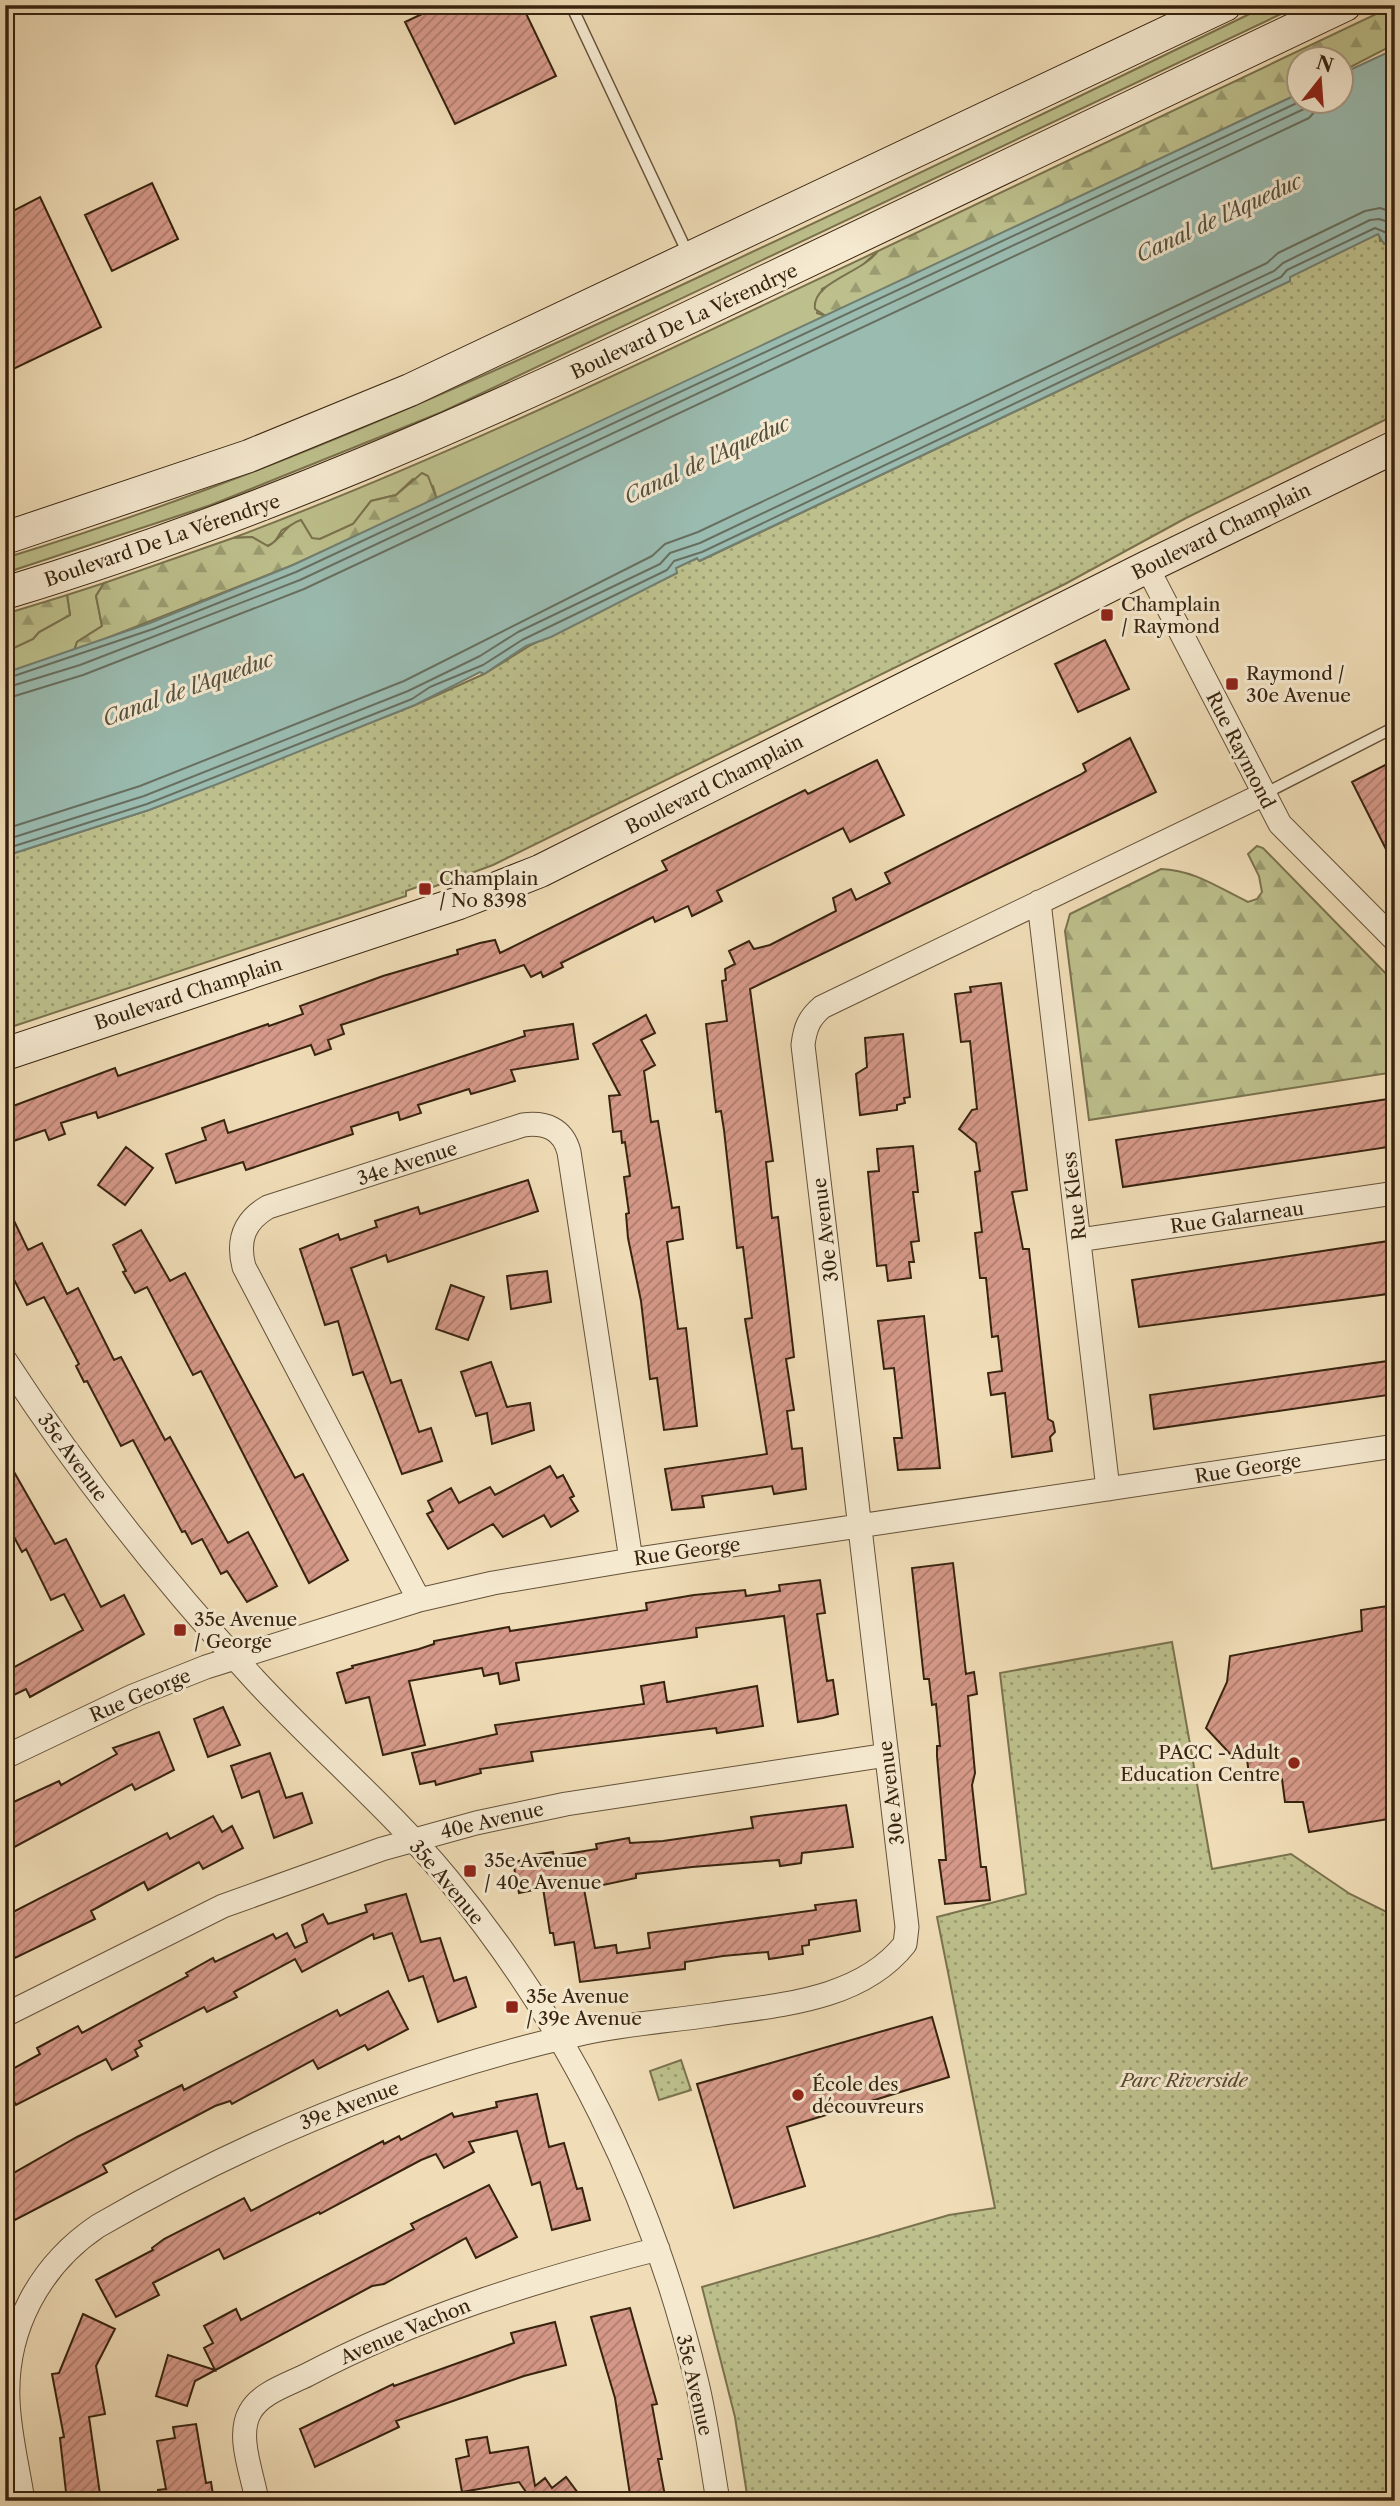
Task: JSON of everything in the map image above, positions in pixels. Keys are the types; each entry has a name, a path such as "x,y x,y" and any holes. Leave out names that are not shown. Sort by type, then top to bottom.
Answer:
{"main road":[{"path":"5,538 249,456 354,414 493,353 1225,5"},
{"name":"Boulevard De La Vérendrye","path":"5,593 186,534 347,473 456,426 900,219 1345,5"},
{"name":"Boulevard Champlain","path":"5,1054 459,903 530,876 1147,567 1395,447"}],"street":[{"name":"Rue Raymond","path":"1147,567 1164,596 1262,795 1280,824 1395,940"},
{"name":"30e Avenue","path":"905,1944 907,1927 803,1045 804,1032 808,1022 822,1007 1262,795"},
{"name":"Rue Kless","path":"1039,902 1108,1489"},
{"name":"34e Avenue","path":"419,1600 244,1267 240,1244 248,1222 268,1207 523,1125 536,1124 553,1128 567,1142 631,1560"},
{"name":"Rue Galarneau","path":"1079,1240 1395,1193"},
{"name":"35e Avenue","path":"5,1360 81,1472 129,1535 235,1657 413,1840 475,1914 561,2039 617,2146 658,2249 698,2383 718,2501"},
{"name":"Rue George","path":"5,1757 133,1696 235,1657 419,1600 507,1580 1395,1446"},
{"name":"40e Avenue","path":"5,2015 167,1931 223,1906 294,1879 413,1840 566,1804 887,1755"},
{"name":"39e Avenue","path":"23,2501 8,2400 10,2366 18,2329 33,2292 71,2246 110,2219 317,2116 416,2079 561,2039 818,1997 874,1973 905,1944"},
{"name":"Avenue Vachon","path":"257,2501 245,2428 248,2415 263,2398 345,2355 445,2311 545,2279 658,2249"}],"lane":[{"path":"571,5 691,260"},
{"path":"1262,795 1395,727"}],"green space":[{"path":"1268,5 1300,5 442,412 211,505 5,573 5,558 188,497 366,426 543,349 856,203"},
{"path":"1395,5 1395,44 1354,65 1354,46 1309,46"},
{"path":"1284,58 1284,101 826,316 815,309 821,292 871,259 878,251"},
{"path":"1379,233 1380,241 1395,238 1395,415 1186,518 1065,584 493,865 433,887 431,882 406,891 406,896 5,1029 5,856 149,810 415,705 484,674 531,645 677,573 675,568 698,558 700,561 1290,281 1289,277"},
{"path":"878,251 855,272 822,289 817,313 826,316 437,500 433,486 413,479 396,495 371,501 353,524 320,539 312,539 301,520 282,530 274,543 267,546 252,537 233,538 478,437"},
{"path":"422,473 428,476 437,500 293,565 74,651 77,642 102,626 96,596 104,583 233,538 252,537 268,546 291,525 301,520 312,538 320,539 353,524 371,501 396,495"},
{"path":"104,583 96,596 102,626 77,642 74,651 5,673 5,652 33,639 39,632 70,615 67,595"},
{"path":"67,595 70,615 39,632 33,639 5,652 5,614"},
{"path":"1257,846 1263,848 1395,983 1395,1072 1089,1120 1065,931 1070,914 1161,869 1195,876 1248,902 1257,899 1262,892 1259,876 1248,854"},
{"name":"Parc Riverside","path":"1172,1642 1212,1869 1291,1854 1350,1894 1395,1916 1395,2501 748,2501 735,2417 702,2287 949,2215 995,2208 937,1917 1026,1894 1000,1673"},
{"path":"681,2060 691,2090 659,2100 650,2071"}],"water":[{"name":"Canal de l'Aqueduc","path":"1395,49 1395,238 1384,244 1378,234 1290,277 1290,281 699,561 697,558 676,568 677,573 551,637 526,646 484,674 480,672 415,705 149,810 5,856 5,673 150,623 293,565 1284,101 1284,116 1354,116 1354,68"}],"building":[{"path":"441,5 522,5 556,76 455,124 405,22"},
{"path":"152,183 178,239 112,271 85,215"},
{"path":"40,197 101,327 5,373 5,215"},
{"path":"1105,640 1129,689 1078,712 1055,664"},
{"path":"1130,738 1156,792 750,989 773,1161 766,1162 772,1218 778,1217 794,1357 786,1359 794,1410 787,1411 792,1449 802,1448 806,1489 774,1494 772,1486 702,1496 704,1507 672,1510 665,1469 767,1454 745,1319 752,1318 743,1247 737,1248 724,1130 721,1111 716,1112 706,1024 727,1021 722,981 726,980 725,969 735,964 729,951 749,941 754,949 770,945 836,911 833,898 851,889 856,900 890,883 885,873 1080,775 1086,771 1083,764"},
{"path":"877,760 904,815 850,842 843,828 717,891 722,901 692,916 688,906 655,922 653,917 561,963 563,967 543,977 541,972 531,977 524,965 341,1025 344,1034 328,1040 331,1049 315,1055 311,1045 98,1118 96,1112 61,1123 65,1134 49,1140 45,1130 5,1144 5,1109 115,1068 118,1076 268,1024 269,1026 303,1014 300,1006 383,976 458,954 457,950 495,940 500,953 667,870 662,861 805,790 808,794"},
{"path":"1395,760 1395,867 1352,782"},
{"path":"1001,983 1027,1190 1012,1192 1023,1249 1029,1249 1048,1419 1053,1422 1055,1432 1050,1437 1052,1451 1012,1457 1005,1393 991,1395 988,1373 1002,1371 998,1336 992,1337 986,1278 980,1278 975,1233 982,1232 975,1172 980,1171 976,1143 959,1129 972,1110 977,1109 970,1041 961,1042 955,994 971,992 970,987"},
{"path":"646,1015 655,1033 641,1040 655,1065 644,1071 651,1122 658,1121 672,1208 679,1207 683,1239 667,1242 678,1329 686,1328 697,1426 664,1430 657,1378 650,1379 641,1301 628,1238 626,1214 629,1213 624,1177 630,1176 625,1142 622,1143 621,1131 613,1132 609,1096 620,1095 593,1044"},
{"path":"573,1024 578,1059 511,1070 515,1081 471,1094 469,1089 418,1105 421,1113 400,1120 398,1112 351,1127 353,1134 246,1170 243,1162 176,1183 166,1154 206,1140 202,1128 224,1120 228,1133 525,1036 524,1031"},
{"path":"903,1034 910,1097 904,1098 905,1103 897,1105 897,1110 860,1115 856,1074 867,1067 865,1038"},
{"path":"1395,1098 1395,1146 1123,1187 1116,1140"},
{"path":"913,1146 918,1192 913,1192 919,1241 911,1242 914,1262 909,1262 911,1278 888,1281 886,1265 877,1266 868,1172 879,1171 877,1149"},
{"path":"126,1147 153,1168 125,1205 98,1185"},
{"path":"528,1180 538,1211 388,1262 386,1255 351,1268 391,1383 401,1380 419,1432 431,1428 442,1461 402,1474 363,1372 353,1375 338,1321 325,1325 300,1249 338,1234 340,1240 377,1227 375,1221 418,1207 420,1214"},
{"path":"5,1202 28,1250 42,1243 67,1294 78,1288 114,1360 121,1357 165,1440 170,1437 228,1543 248,1532 277,1586 247,1602 227,1571 221,1574 202,1539 192,1544 185,1531 182,1532 133,1440 121,1446 87,1381 84,1382 76,1366 79,1364 44,1297 27,1305 5,1262"},
{"path":"141,1230 170,1281 185,1273 295,1478 303,1474 348,1560 309,1583 201,1371 193,1375 147,1287 135,1293 123,1272 126,1271 113,1245"},
{"path":"1395,1240 1395,1293 1139,1327 1132,1280"},
{"path":"547,1271 551,1302 511,1309 507,1276"},
{"path":"451,1285 484,1297 468,1340 436,1329"},
{"path":"924,1316 940,1468 898,1470 894,1438 902,1438 894,1368 884,1369 878,1321"},
{"path":"1395,1360 1395,1394 1154,1429 1150,1395"},
{"path":"491,1362 507,1407 530,1403 534,1430 492,1444 487,1413 476,1416 461,1372"},
{"path":"5,1456 55,1544 66,1539 101,1607 124,1595 144,1634 30,1697 26,1689 14,1695 12,1691 5,1694 5,1672 83,1630 64,1594 51,1600 26,1549 22,1552 5,1520"},
{"path":"550,1466 557,1478 563,1475 574,1496 570,1498 578,1511 551,1527 544,1515 503,1537 493,1524 448,1549 427,1514 433,1511 428,1501 451,1488 459,1503 490,1487 495,1495"},
{"path":"953,1563 966,1674 974,1672 977,1694 968,1696 975,1773 972,1785 981,1867 986,1867 990,1900 945,1904 939,1860 946,1860 937,1756 937,1746 940,1746 936,1704 932,1705 929,1679 924,1679 912,1568"},
{"path":"820,1580 825,1613 817,1614 827,1681 833,1680 838,1714 823,1718 798,1722 784,1616 696,1628 697,1637 516,1663 519,1680 500,1684 498,1673 484,1676 482,1668 409,1681 425,1745 383,1755 369,1697 346,1703 337,1673 353,1668 352,1666 419,1649 434,1644 434,1641 509,1627 510,1631 647,1610 646,1603 694,1595 745,1590 746,1596 780,1591 779,1585"},
{"path":"1395,1605 1395,1818 1309,1832 1303,1802 1285,1802 1282,1779 1250,1783 1247,1759 1234,1758 1206,1728 1227,1682 1230,1656 1362,1631 1361,1610"},
{"path":"664,1682 667,1702 757,1686 763,1726 717,1733 716,1728 531,1752 533,1761 480,1769 481,1773 436,1785 435,1781 420,1784 412,1753 497,1734 495,1725 644,1704 641,1686"},
{"path":"223,1707 240,1745 208,1757 194,1719"},
{"path":"159,1732 174,1770 135,1790 132,1784 5,1852 5,1806 59,1781 61,1785 117,1754 113,1748"},
{"path":"270,1753 286,1798 302,1793 312,1823 274,1838 259,1791 242,1798 231,1766"},
{"path":"846,1805 853,1847 802,1853 801,1863 780,1866 779,1860 692,1867 636,1874 636,1878 584,1889 595,1948 616,1945 617,1953 650,1948 648,1933 816,1910 815,1905 856,1900 860,1931 809,1940 809,1945 802,1946 803,1954 769,1959 768,1952 723,1956 685,1962 685,1969 580,1982 574,1942 555,1945 553,1933 550,1933 543,1888 519,1893 513,1862 529,1859 528,1856 553,1852 554,1856 597,1849 596,1844 629,1838 630,1843 663,1841 753,1828 751,1817"},
{"path":"213,1816 222,1832 232,1826 243,1848 203,1869 199,1862 148,1890 144,1882 91,1911 95,1919 15,1958 5,1939 5,1916 167,1833 170,1839"},
{"path":"406,1894 421,1942 440,1938 454,1981 466,1977 476,2007 438,2022 423,1976 409,1981 392,1933 374,1939 373,1934 302,1972 295,1959 234,1992 237,1997 207,2012 204,2007 139,2041 142,2046 135,2050 138,2056 112,2070 106,2059 16,2105 5,2085 5,2073 40,2054 37,2048 78,2026 82,2033 188,1976 186,1973 213,1958 215,1962 273,1934 276,1939 287,1933 295,1948 307,1942 302,1925 323,1914 328,1924 367,1912 365,1905"},
{"path":"388,1991 408,2029 368,2050 365,2045 318,2069 313,2060 232,2104 230,2101 215,2106 103,2165 107,2172 15,2220 5,2203 5,2199 13,2194 5,2178 77,2137 182,2085 184,2090 337,2010 340,2016"},
{"path":"932,2017 949,2077 787,2127 805,2186 734,2208 697,2084"},
{"path":"537,2094 549,2147 564,2143 577,2189 582,2188 590,2220 552,2230 540,2182 532,2185 517,2131 469,2142 474,2152 444,2168 436,2154 421,2160 320,2214 319,2212 224,2259 219,2249 153,2283 159,2295 116,2317 96,2280 153,2250 152,2248 164,2239 244,2198 251,2211 383,2141 384,2144 399,2136 401,2140 452,2113 454,2117 497,2107 496,2102"},
{"path":"489,2185 517,2237 476,2258 466,2238 384,2284 372,2286 195,2381 187,2406 156,2396 168,2355 215,2370 204,2348 213,2343 204,2326 236,2309 241,2320 414,2229 411,2224"},
{"path":"630,2308 657,2404 652,2405 662,2459 658,2459 666,2501 631,2501 615,2398 591,2317"},
{"path":"83,2314 115,2329 96,2366 105,2414 89,2417 101,2501 67,2501 60,2438 64,2437 52,2374 59,2373"},
{"path":"555,2322 566,2365 524,2376 396,2421 399,2427 315,2467 300,2429 393,2384 394,2386 514,2343 511,2333"},
{"path":"196,2424 206,2483 211,2482 214,2501 158,2501 158,2490 166,2489 157,2441 175,2438 173,2427"},
{"path":"487,2437 490,2453 528,2447 535,2486 545,2478 552,2488 566,2477 584,2501 514,2501 526,2492 519,2482 462,2492 456,2459 469,2456 466,2440"}],"place":[{"name":"Champlain / Raymond","path":"1107,615"},
{"name":"Raymond / 30e Avenue","path":"1232,684"},
{"name":"Champlain / No 8398","path":"425,889"},
{"name":"35e Avenue / George","path":"180,1630"},
{"name":"PACC - Adult Education Centre","path":"1294,1763"},
{"name":"35e Avenue / 40e Avenue","path":"470,1871"},
{"name":"35e Avenue / 39e Avenue","path":"512,2007"},
{"name":"École des découvreurs","path":"798,2095"}]}
